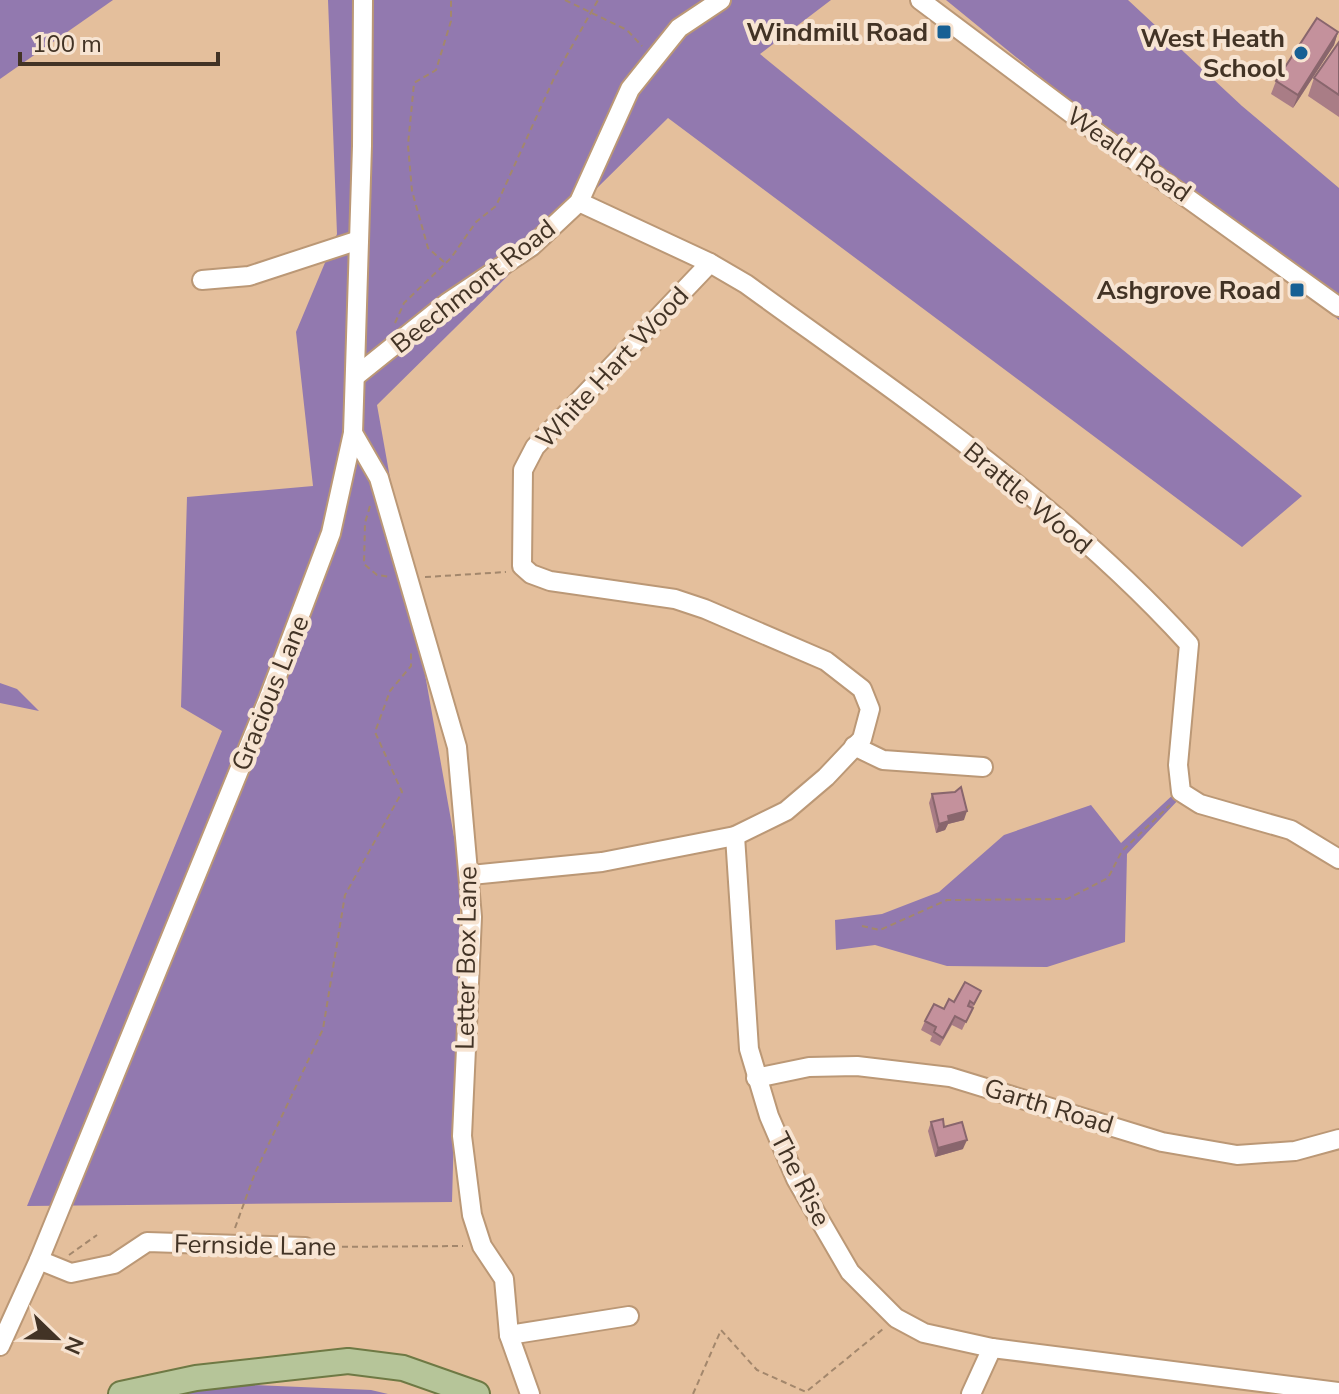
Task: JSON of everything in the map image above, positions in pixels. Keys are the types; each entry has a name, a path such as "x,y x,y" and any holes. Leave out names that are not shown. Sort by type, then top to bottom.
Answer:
{"main road":[{"path":"121,1394 196,1378 348,1361 403,1368 477,1394"}],"street":[{"name":"Gracious Lane","path":"0,1346 47,1262 331,533 353,433 363,0"},
{"name":"Beechmont Road","path":"356,376 447,303 532,246 579,202 630,89 679,28 721,0"},
{"name":"Weald Road","path":"920,0 1108,141 1339,306"},
{"name":"Brattle Wood","path":"579,202 710,263 746,284 987,460 1166,619 1189,644 1178,765 1181,792"},
{"path":"202,280 249,276 359,240"},
{"name":"White Hart Wood","path":"522,566 523,470 535,447 710,263"},
{"name":"Letter Box Lane","path":"353,433 379,478 457,747 471,875 472,946 465,1009 462,1136 472,1215 482,1246 504,1279 509,1335 530,1394"},
{"path":"471,875 602,862 735,836 786,811 862,739 870,709 862,689 826,661 675,599 550,581 531,574 522,566"},
{"path":"854,746 883,760 983,767"},
{"path":"1181,792 1200,804 1291,830 1339,859"},
{"name":"The Rise","path":"735,836 749,1049 756,1078 796,1179 850,1272 896,1318 924,1333 992,1348 1339,1392"},
{"name":"Garth Road","path":"756,1078 809,1067 857,1066 950,1077 1162,1142 1237,1155 1295,1151 1339,1139"},
{"name":"Fernside Lane","path":"47,1262 71,1273 114,1264 147,1242 305,1247"},
{"path":"509,1335 629,1317"},
{"path":"971,1394 992,1348"}],"path":[{"path":"446,263 428,248 412,191 408,145 414,83 436,70 451,21 451,0"},
{"path":"565,0 627,30 654,58"},
{"path":"391,331 404,303 446,263 476,222 496,206 555,76 598,0"},
{"path":"379,478 365,523 364,564 377,575 407,578 500,574 522,566"},
{"path":"229,1244 255,1173 323,1029 345,895 402,792 375,732 390,691 411,666 412,639"},
{"path":"862,926 880,930 947,900 1067,899 1108,878 1122,851 1181,792"},
{"path":"47,1262 97,1235"},
{"name":"Fernside Lane","path":"305,1247 482,1246"},
{"path":"693,1394 721,1330 757,1370 806,1392 896,1318"}],"shaded area":[{"path":"0,0 113,0 0,79"},
{"path":"328,0 831,0 760,54 1302,496 1242,547 668,118 377,405 461,876 452,1202 27,1206 222,731 181,707 187,497 313,486 296,332 337,234"},
{"path":"946,0 1128,0 1242,106 1339,188 1339,320"},
{"path":"0,683 17,689 39,711 0,703"},
{"path":"1176,792 1181,797 1127,854 1125,942 1047,967 947,966 875,945 836,950 835,920 882,914 939,892 1004,835 1091,805 1121,843"},
{"path":"204,1383 371,1390 388,1394 151,1394"}],"building":[{"path":"1317,18 1338,32 1298,95 1276,81"},
{"path":"1339,42 1339,95 1314,78"},
{"path":"961,787 967,811 948,816 949,821 939,824 932,794 955,792"},
{"path":"965,982 981,991 974,1004 970,1001 968,1006 973,1008 966,1022 955,1016 943,1038 934,1032 936,1027 925,1021 934,1004 944,1009 949,999 954,1002"},
{"path":"943,1119 944,1127 962,1122 967,1140 938,1148 931,1122"}],"place":[{"name":"Windmill Road","path":"944,32"},
{"name":"West Heath School","path":"1301,53"},
{"name":"Ashgrove Road","path":"1297,290"}]}
